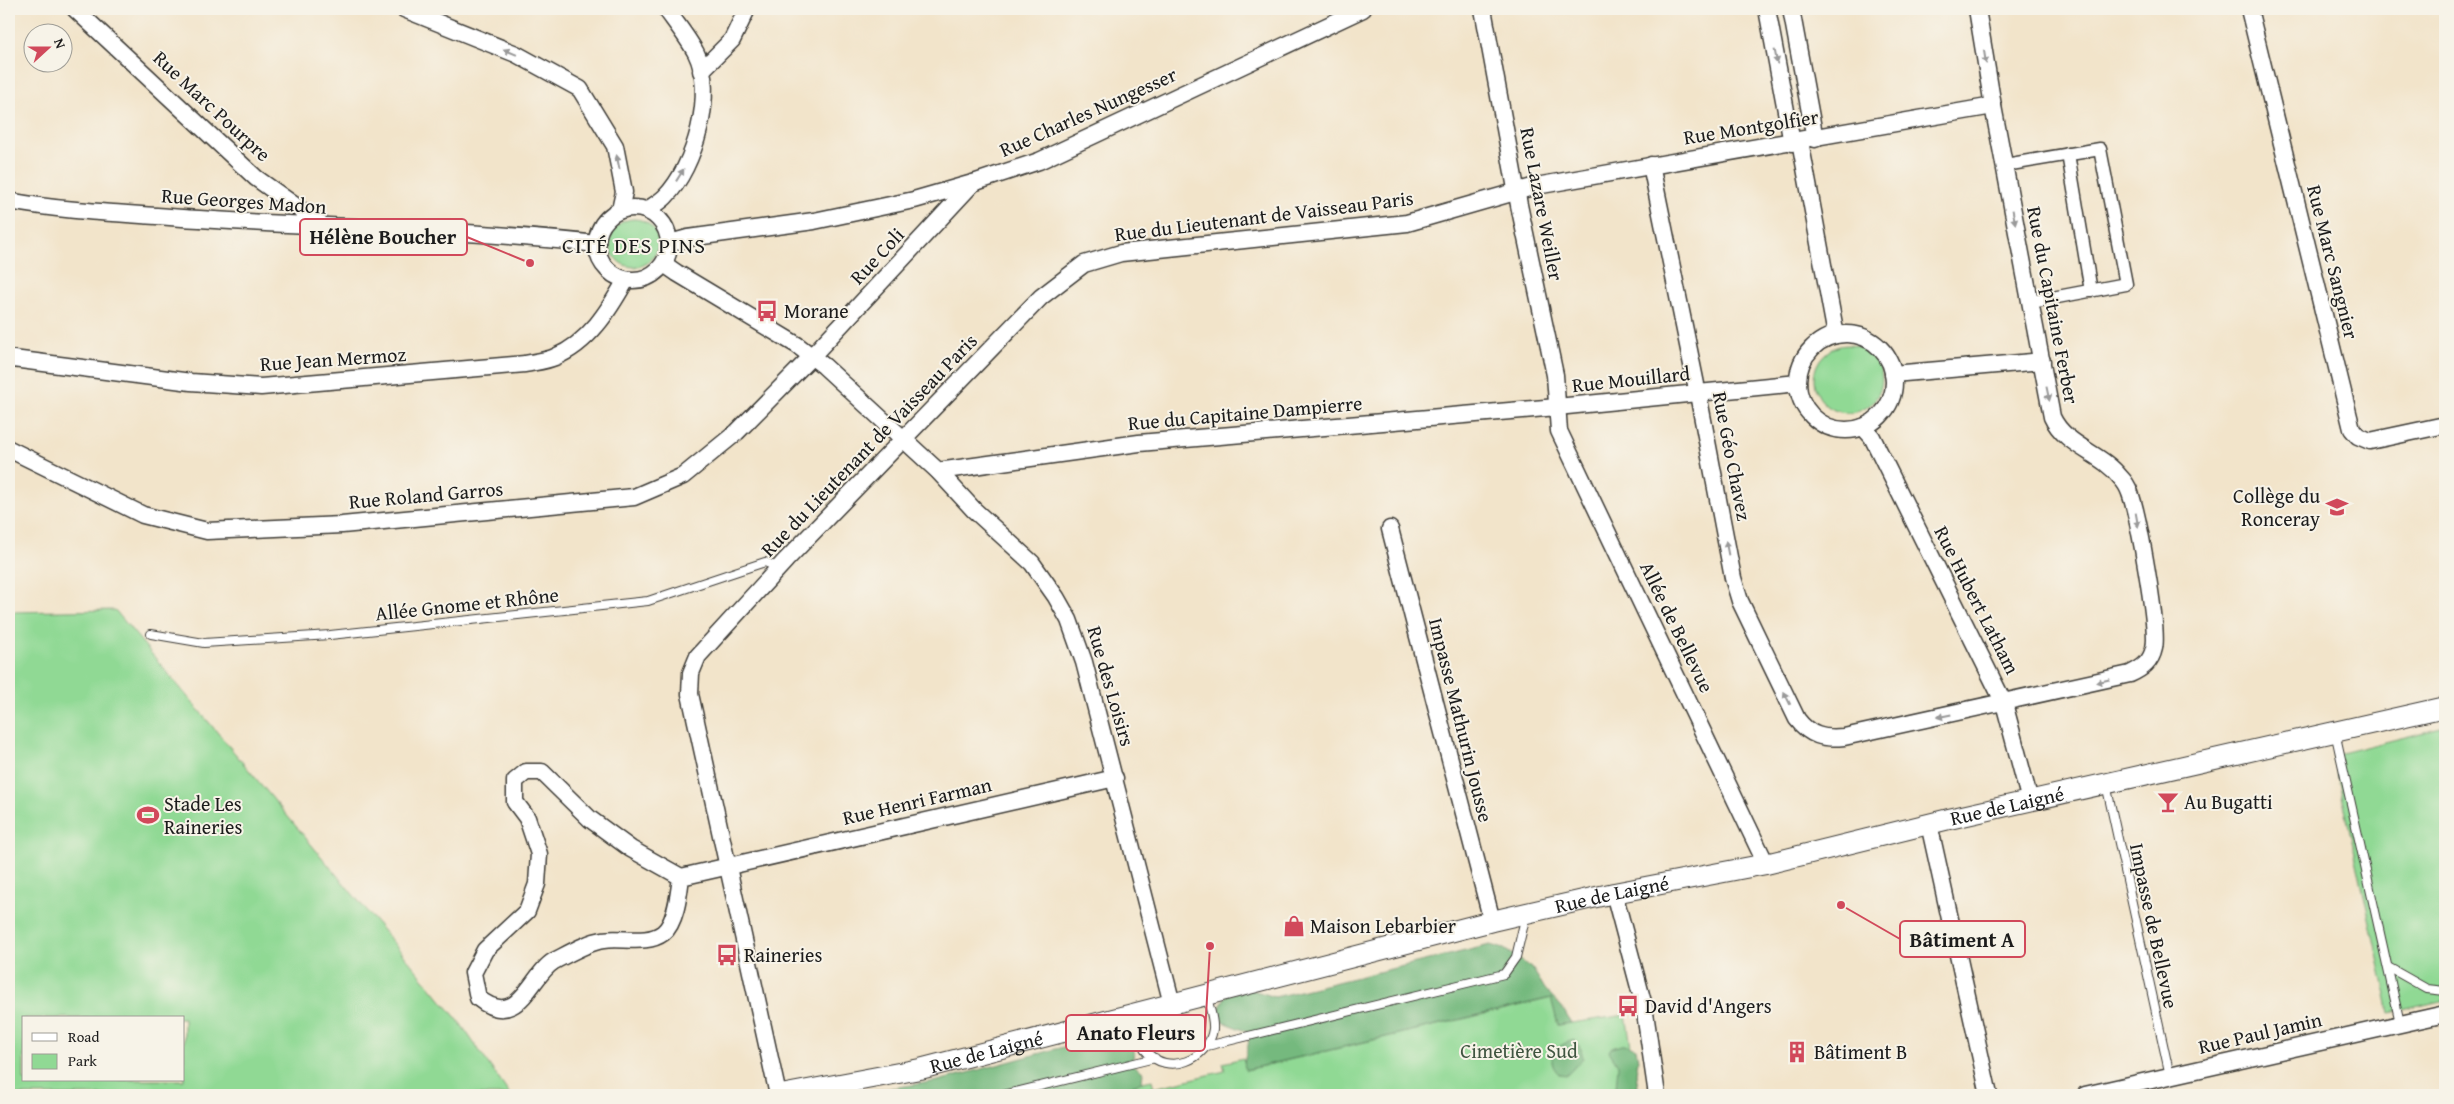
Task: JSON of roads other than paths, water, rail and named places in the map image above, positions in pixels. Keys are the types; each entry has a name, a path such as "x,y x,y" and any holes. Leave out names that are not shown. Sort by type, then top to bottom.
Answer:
{"street":[{"name":"Rue Marc Pourpre","path":"75,9 256,178 325,227"},
{"path":"404,9 516,54 580,89 615,146 624,192 620,210"},
{"path":"647,210 665,197 683,172 692,151 704,105 701,71 696,54 666,9"},
{"path":"701,71 732,40 748,9"},
{"name":"Rue Charles Nungesser","path":"670,243 688,238 814,221 914,200 1039,161 1363,9"},
{"name":"Rue Lazare Weiller","path":"1483,9 1517,192 1555,375 1558,407"},
{"path":"1767,9 1802,141 1836,335"},
{"path":"1791,9 1802,141"},
{"name":"Rue du Capitaine Ferber","path":"1977,9 1993,106 2052,417 2056,426 2119,475 2130,491 2155,626 2155,647 2148,664 2130,674 2004,702"},
{"name":"Rue Marc Sangnier","path":"2249,9 2352,429 2358,436 2370,441 2445,425"},
{"name":"Rue Montgolfier","path":"1517,192 1536,186 1802,141 1993,106"},
{"path":"2005,165 2100,148 2126,284 2031,302"},
{"path":"2068,154 2092,291"},
{"name":"Rue Géo Chavez","path":"1651,166 1698,394 1733,578 1740,601 1797,719 1804,728 1816,736 1844,737 2004,702"},
{"name":"Rue Coli","path":"812,356 973,183"},
{"name":"Rue du Lieutenant de Vaisseau Paris","path":"779,1095 690,694 691,674 698,656 1041,296 1084,264 1121,253 1407,223 1517,192"},
{"name":"Rue Georges Madon","path":"9,201 44,208 325,227 522,237 597,244"},
{"path":"634,207 647,210 656,215 664,225 670,243 664,264 654,275 638,280 626,280 610,272 602,263 597,244 603,224 620,210 634,207"},
{"name":"Rue des Loisirs","path":"664,264 812,356 938,471 974,510 1032,564 1056,596 1069,620 1084,662 1172,1004"},
{"name":"Rue Jean Mermoz","path":"9,360 191,382 261,387 525,364 556,357 587,336 615,303 626,280"},
{"path":"1849,334 1873,342 1882,351 1893,374 1893,390 1887,406 1877,418 1863,427 1848,430 1832,428 1819,422 1808,411 1800,398 1799,372 1808,352 1816,344 1836,335 1849,334"},
{"name":"Rue Roland Garros","path":"9,449 143,515 207,531 342,524 634,497 682,476 737,432 812,356"},
{"path":"1893,374 2042,362"},
{"name":"Rue Mouillard","path":"1558,407 1698,394 1798,382"},
{"name":"Rue du Capitaine Dampierre","path":"938,471 1139,443 1558,407"},
{"name":"Allée de Bellevue","path":"1558,407 1559,431 1766,864"},
{"name":"Rue Hubert Latham","path":"1863,427 1872,437 2004,702 2030,801"},
{"name":"Impasse Mathurin Jousse","path":"1390,528 1492,921"},
{"name":"Rue de Laigné","path":"779,1095 920,1069 1492,921 1614,894 1766,864 1929,824 2445,707"},
{"path":"526,772 542,772 590,819 631,849 682,877 677,908 664,932 652,939 602,940 552,962 530,990 515,1003 501,1008 488,1005 478,998 473,973 485,950 527,911 537,884 539,854 527,818 515,802 515,781 526,772"},
{"name":"Rue Henri Farman","path":"682,877 1115,778"},
{"path":"1929,824 1989,1095"},
{"path":"1614,894 1644,1006 1657,1095"},
{"name":"Rue Paul Jamin","path":"2085,1095 2445,1014"}],"lane":[{"name":"Allée Gnome et Rhône","path":"151,634 204,643 330,634 519,615 648,601 765,562 780,568"},
{"path":"2335,732 2400,1023"},
{"name":"Impasse de Bellevue","path":"2106,784 2170,1076"},
{"path":"1207,1046 1504,974 1516,958 1527,913"},
{"path":"2388,966 2427,989 2445,991"},
{"path":"1132,1015 1140,1042 1147,1052 1169,1064 1182,1063 1194,1059 1207,1046 1213,1028 1206,995"},
{"path":"1003,1095 1155,1058"}],"place":[{"name":"Hélène Boucher","path":"530,263"},
{"name":"Morane","path":"767,311"},
{"name":"Collège du Ronceray","path":"2337,507"},
{"name":"Au Bugatti","path":"2168,802"},
{"name":"Stade Les Raineries","path":"148,815"},
{"name":"Bâtiment A","path":"1841,905"},
{"name":"Maison Lebarbier","path":"1294,926"},
{"name":"Anato Fleurs","path":"1210,946"},
{"name":"Raineries","path":"727,955"},
{"name":"David d'Angers","path":"1628,1006"},
{"name":"Bâtiment B","path":"1797,1052"}],"district":[{"name":"CITÉ DES PINS","path":"634,245"}],"park label":[{"name":"Cimetière Sud","path":"1519,1051"}]}
